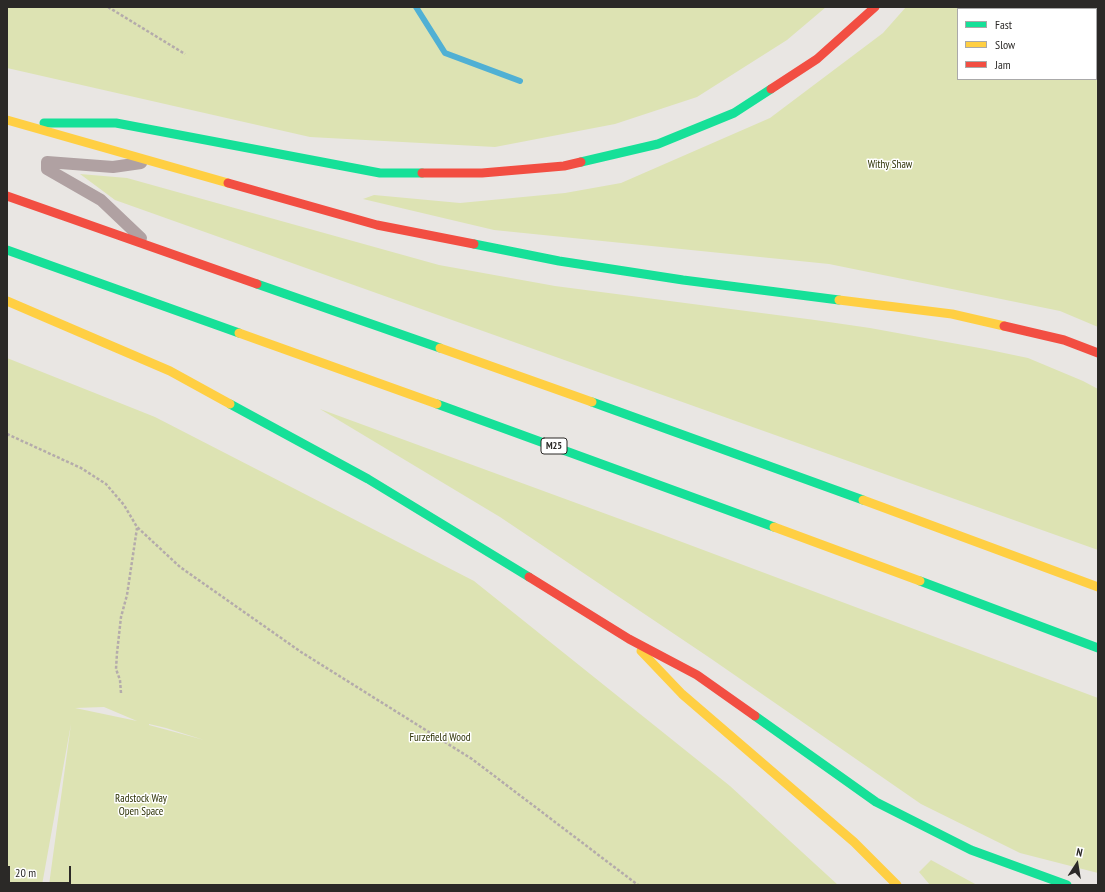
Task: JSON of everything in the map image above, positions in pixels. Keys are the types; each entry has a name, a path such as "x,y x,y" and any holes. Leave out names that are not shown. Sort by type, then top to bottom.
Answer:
{"highway":[{"path":"17,122 116,123 380,173 482,173 564,166 658,144 734,113 817,59 875,7"},
{"path":"7,120 377,225 558,261 683,280 952,314 1064,340 1098,353"},
{"path":"7,196 147,244 682,434 1098,587"},
{"name":"M25","path":"7,250 707,502 1098,648"},
{"path":"7,301 170,371 354,471 629,639 697,675 876,802 971,850 1067,885"},
{"path":"629,639 682,694 854,842 897,885"}],"lane":[{"path":"147,244 101,200 46,169 47,162 113,167 154,162"}],"path":[{"path":"108,7 185,54"},
{"path":"7,434 81,468 106,484 124,505 137,527 180,566 302,652 472,759 638,885"},
{"path":"121,693 120,680 116,669 117,653 121,617 127,595 137,527"}],"green space":[{"path":"7,7 826,7 787,40 697,97 615,124 495,147 310,137 7,68"},
{"name":"Withy Shaw","path":"906,7 1098,7 1098,327 1060,311 829,264 494,230 363,199 374,195 460,203 565,193 621,183 770,118 883,33"},
{"path":"80,174 127,178 439,265 555,286 870,328 1028,358 1083,381 1098,389 1098,550 115,200"},
{"name":"Furzefield Wood","path":"7,358 155,417 474,581 730,786 838,885 49,885 71,724 42,885 7,885","holes":["104,707 137,721 75,708","149,725 166,728 204,740"]},
{"path":"320,409 658,533 1098,698 1098,873 1020,853 921,804 710,658 500,517"},
{"path":"931,860 977,885 930,885 919,872"}],"waterway":[{"path":"416,7 445,53 520,81"}],"traffic: fast":[{"path":"581,162 658,144 734,113 771,89"},
{"path":"44,123 116,123 380,173 422,173"},
{"path":"474,244 559,261 683,280 839,300"},
{"path":"7,250 239,333"},
{"path":"257,284 440,348"},
{"path":"592,402 863,500"},
{"path":"230,404 368,479 529,577"},
{"path":"437,404 774,527"},
{"path":"920,581 1098,648"},
{"path":"755,716 876,802 971,850 1067,885"}],"traffic: slow":[{"path":"7,120 228,183"},
{"path":"839,300 952,314 1004,326"},
{"path":"7,301 170,371 230,404"},
{"path":"239,333 437,404"},
{"path":"440,348 592,402"},
{"path":"863,500 1098,587"},
{"path":"774,527 920,581"},
{"path":"641,651 682,694 854,842 897,885"}],"traffic: jam":[{"path":"771,89 817,59 875,7"},
{"path":"422,173 482,173 564,166 581,162"},
{"path":"228,183 377,225 474,244"},
{"path":"7,196 257,284"},
{"path":"1004,326 1064,340 1098,353"},
{"path":"529,577 629,639 697,675 755,716"}],"park label":[{"name":"Radstock Way Open Space","path":"141,805"}]}
